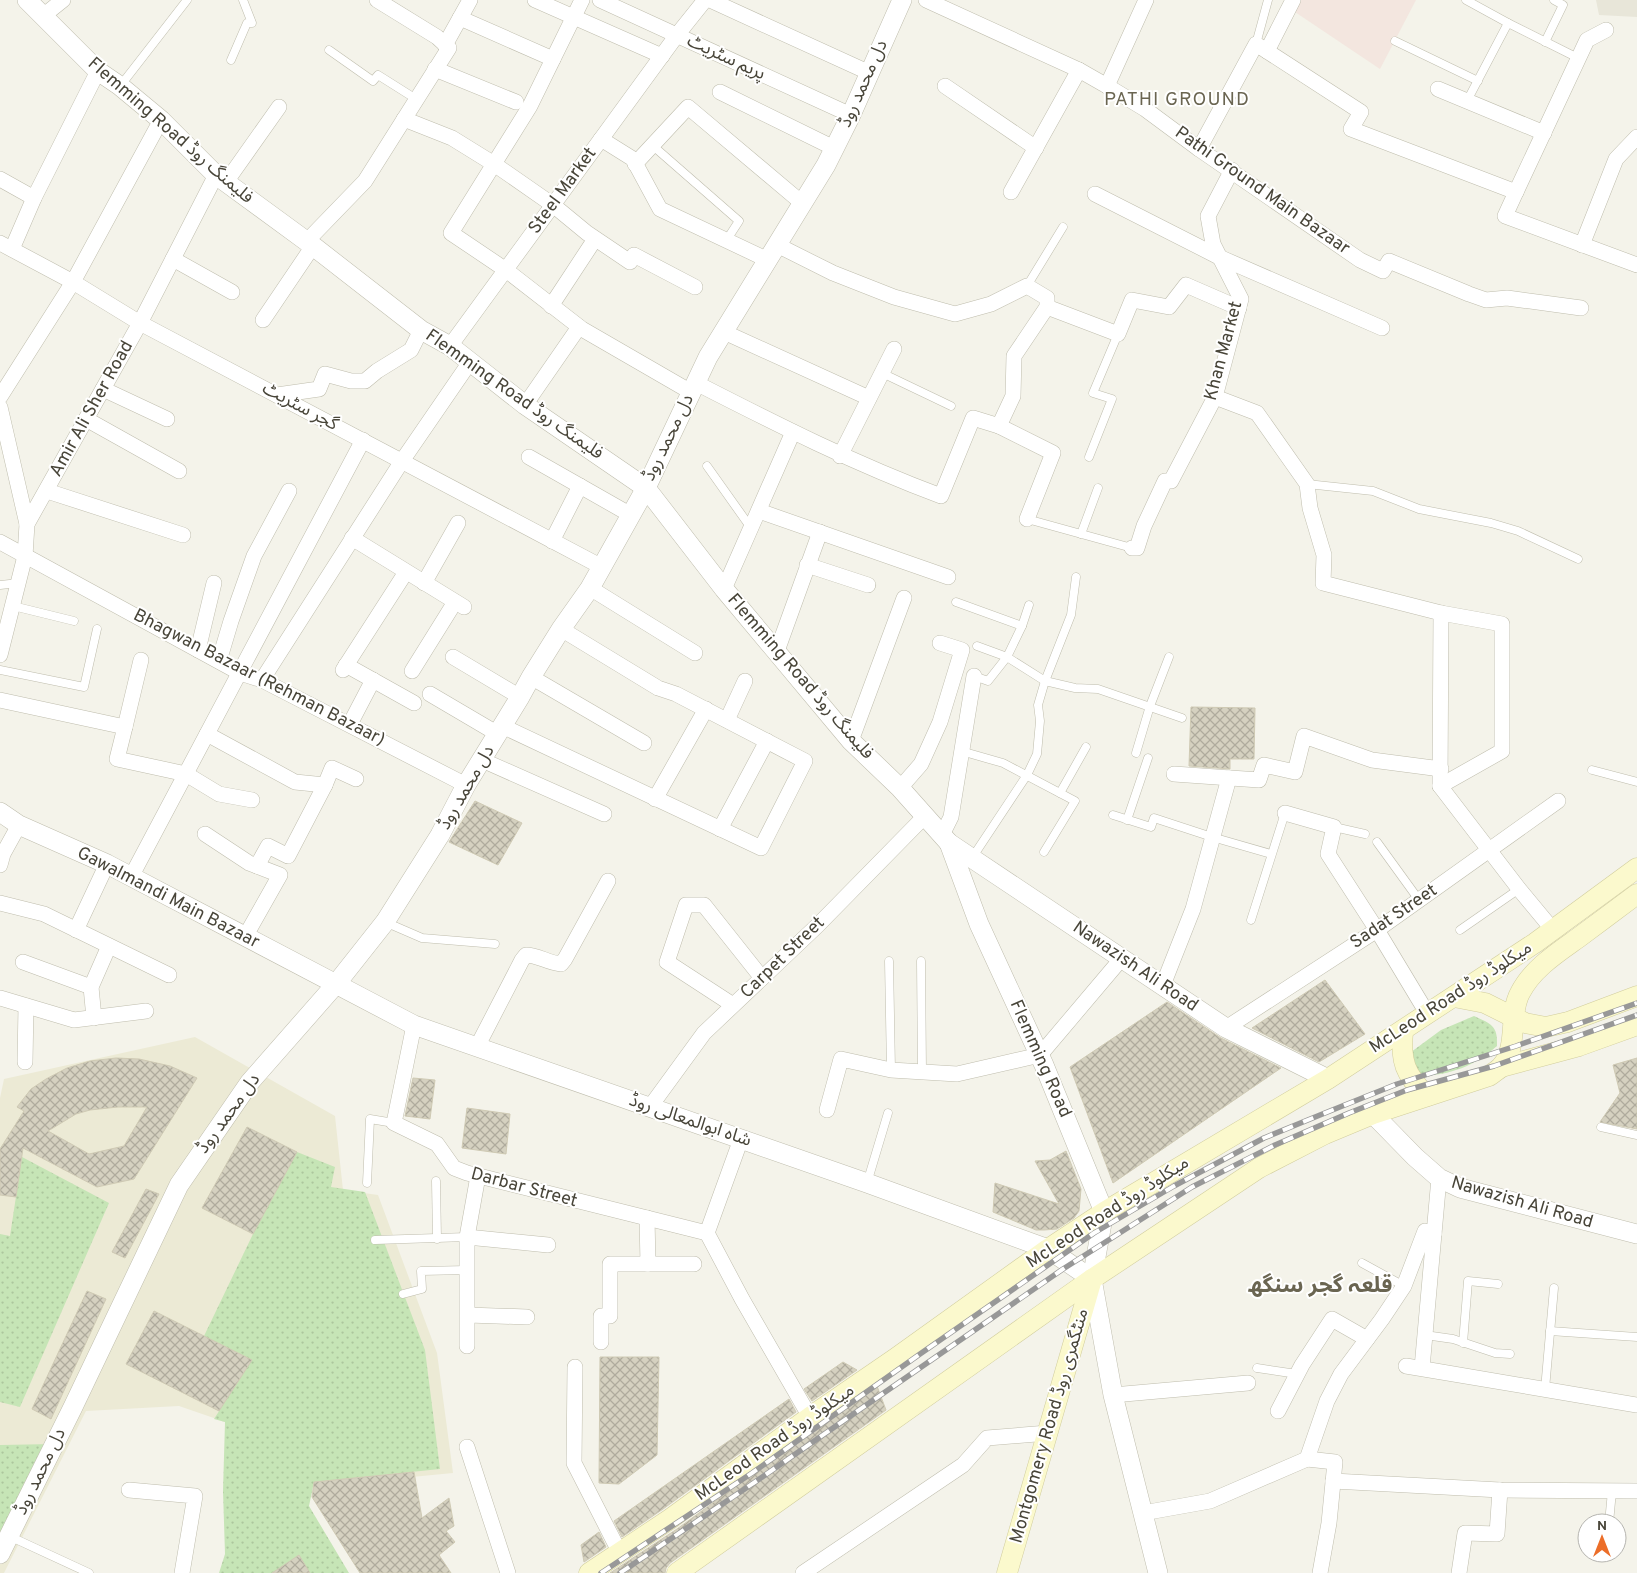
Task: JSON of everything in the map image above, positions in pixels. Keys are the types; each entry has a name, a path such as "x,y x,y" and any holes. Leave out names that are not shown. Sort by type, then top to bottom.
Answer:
{"main road":[{"name":"McLeod Road میکلوڈ روڈ","path":"589,1573 678,1513 1048,1249 1104,1212 1328,1079 1554,930 1637,868"},
{"name":"McLeod Road میکلوڈ روڈ","path":"1501,1067 1510,1044 1520,993 1530,977 1555,955 1637,894"},
{"path":"1454,997 1485,1003 1526,1023 1537,1026 1568,1022 1637,996"},
{"path":"677,1573 1092,1279 1259,1168 1325,1134 1373,1114 1489,1076 1501,1067 1578,1046 1637,1025"},
{"path":"1403,1030 1401,1049 1405,1067 1414,1083 1427,1096"},
{"name":"Montgomery Road منٹگمری روڈ","path":"1007,1573 1092,1279"}],"street":[{"name":"Flemming Road فلیمنگ روڈ","path":"28,0 98,71 120,86 161,120 221,179 310,244 421,330 450,346 525,405 646,488 724,589 851,741 900,788 945,838"},
{"path":"43,16 63,0"},
{"path":"263,320 310,244 365,181 449,48 437,37 377,0"},
{"path":"445,45 470,0"},
{"path":"535,0 662,56"},
{"path":"582,0 530,106 451,233 506,270 579,327 694,388 793,432 840,456 941,496 973,418 999,426 1053,453 1027,519"},
{"name":"پریم سٹریٹ","path":"600,0 851,115"},
{"name":"Steel Market","path":"450,346 677,35 705,0"},
{"path":"710,0 870,73"},
{"name":"دل محمد روڈ","path":"0,1554 73,1407 179,1185 250,1082 336,984 385,922 440,835 466,785 561,629 590,588 646,488 708,357 834,148 851,115 902,0"},
{"name":"Pathi Ground Main Bazaar","path":"926,0 1079,70 1107,86 1145,109 1199,149 1360,260 1383,271 1389,260 1486,300 1507,298 1582,308"},
{"path":"1107,86 1146,0"},
{"path":"1199,149 1293,0"},
{"path":"460,18 553,59"},
{"path":"1606,30 1587,40 1505,216 1637,265"},
{"path":"1261,48 1360,112 1351,129 1516,192"},
{"path":"435,69 516,102"},
{"path":"1011,192 1079,70"},
{"path":"6,246 34,198 98,71"},
{"path":"945,86 1036,148"},
{"path":"1438,89 1544,133"},
{"path":"720,92 834,148"},
{"name":"Amir Ali Sher Road","path":"0,655 26,556 27,524 173,259 221,179 279,107"},
{"path":"635,164 688,107 802,203"},
{"path":"404,119 452,138 494,164 630,262 634,255 695,287"},
{"path":"0,397 73,282 161,120"},
{"path":"1582,245 1616,159 1637,137"},
{"path":"601,140 633,160 660,209 726,241 772,253 833,273 894,297 954,314 991,304 1027,286 1047,298 1047,307 1014,356 1013,396 999,426"},
{"name":"Khan Market","path":"1132,548 1137,548 1144,526 1165,481 1171,481 1215,397 1239,308 1241,299 1213,244 1208,216 1232,170"},
{"path":"0,178 34,198"},
{"path":"1095,194 1219,257 1382,328"},
{"path":"552,306 595,238"},
{"name":"گجر سٹریٹ","path":"6,246 73,282 140,322 602,567"},
{"path":"173,259 232,292"},
{"path":"1047,307 1118,334 1132,300 1169,307 1186,285 1239,308"},
{"path":"525,405 579,327"},
{"path":"277,395 319,389 324,374 351,381 365,381 377,371 411,350 421,330"},
{"path":"724,332 869,398"},
{"path":"840,456 894,349"},
{"path":"262,680 402,461 470,362"},
{"path":"103,389 167,419"},
{"path":"1215,397 1257,413 1307,484 1310,508 1324,556 1323,583 1441,613 1502,624 1502,751 1440,786"},
{"path":"0,408 27,524"},
{"path":"86,419 179,471"},
{"path":"724,589 793,432"},
{"path":"131,877 363,440"},
{"path":"529,457 631,515"},
{"path":"552,541 580,486"},
{"path":"219,662 230,621 254,556 289,490"},
{"path":"46,491 183,535"},
{"path":"759,510 948,578"},
{"path":"424,583 458,523"},
{"path":"777,651 820,532"},
{"path":"352,538 459,605 412,671"},
{"name":"Bhagwan Bazaar (Rehman Bazaar)","path":"0,542 240,673 262,680 466,785"},
{"path":"808,565 868,585"},
{"path":"406,572 345,667 373,680 414,704"},
{"path":"198,650 214,583"},
{"path":"590,588 695,653"},
{"path":"851,741 904,598"},
{"path":"1441,613 1440,786 1519,889 1554,930"},
{"path":"430,694 500,730 761,848 805,761 676,694 658,688 561,629"},
{"path":"900,788 920,764 940,722 962,650 940,643"},
{"path":"453,657 520,696"},
{"path":"140,660 117,759 186,774 219,794 252,800"},
{"path":"945,838 945,829 950,817 974,676"},
{"path":"531,677 644,743"},
{"path":"350,724 373,680"},
{"path":"727,720 745,681"},
{"path":"0,700 125,727"},
{"path":"655,799 706,709"},
{"path":"207,734 295,782 325,785"},
{"path":"1174,774 1259,780 1264,765 1295,772 1304,736 1372,760 1441,769"},
{"path":"720,829 767,741"},
{"path":"482,760 604,814"},
{"path":"257,866 268,846 288,856 332,768 356,779"},
{"path":"1163,985 1193,909 1229,778"},
{"name":"Sadat Street","path":"1226,1028 1377,930 1558,801"},
{"name":"Gawalmandi Main Bazaar","path":"0,812 20,825 106,864 336,984"},
{"path":"1285,813 1334,827 1328,854 1377,930 1427,1014"},
{"name":"Carpet Street","path":"650,1107 704,1033 818,925 926,816"},
{"path":"0,865 3,854 20,825"},
{"path":"205,834 249,863 280,875 245,937"},
{"name":"Nawazish Ali Road","path":"945,838 1226,1028 1328,1079"},
{"name":"Flemming Road","path":"945,838 979,924 1040,1055 1104,1212"},
{"path":"76,930 106,864"},
{"path":"477,1047 522,960 526,955 532,955 554,964 561,964 608,881"},
{"path":"0,903 44,914 169,975"},
{"path":"733,1005 667,962 686,905 704,905 762,978"},
{"path":"94,1018 91,987 108,946"},
{"path":"827,1110 841,1060 891,1070 958,1074 1040,1055 1122,958"},
{"path":"23,962 91,987"},
{"name":"شاہ ابوالمعالی روڈ","path":"336,984 414,1025 867,1183 1048,1249 1092,1279"},
{"path":"0,998 74,1020 146,1011"},
{"path":"25,1062 26,1006"},
{"path":"394,1123 414,1025"},
{"name":"Nawazish Ali Road","path":"1373,1114 1415,1157 1439,1178 1460,1188 1637,1234"},
{"name":"Darbar Street","path":"394,1123 437,1144 454,1168 478,1176 708,1233"},
{"path":"741,1139 708,1233 742,1299 810,1417"},
{"path":"467,1346 467,1237 478,1176"},
{"path":"1422,1368 1439,1178"},
{"path":"1104,1212 1092,1279 1113,1395 1158,1573"},
{"path":"647,1218 648,1264"},
{"path":"1307,1459 1326,1401 1341,1374 1404,1286 1425,1231 1434,1234"},
{"path":"467,1237 548,1245"},
{"path":"601,1342 601,1316 610,1316 610,1264 694,1264"},
{"path":"468,1315 527,1317"},
{"path":"1278,1411 1297,1374 1332,1319 1367,1339"},
{"path":"1406,1366 1637,1405"},
{"path":"575,1367 574,1463 620,1553"},
{"path":"1113,1395 1248,1383"},
{"path":"803,1573 963,1465 988,1438 1048,1433"},
{"path":"467,1447 508,1573"},
{"path":"1142,1513 1210,1501 1307,1459 1335,1462 1320,1573"},
{"path":"1333,1481 1500,1490 1637,1491"},
{"path":"129,1490 195,1496 182,1573"},
{"path":"1459,1573 1465,1533 1497,1534 1500,1490"}],"lane":[{"path":"120,86 187,0"},
{"path":"231,60 247,23 252,23 243,0"},
{"path":"1261,48 1268,0"},
{"path":"1466,0 1578,58"},
{"path":"1544,42 1563,5 1554,0"},
{"path":"1467,101 1508,23"},
{"path":"1395,41 1478,81"},
{"path":"329,50 373,81 378,75 416,99"},
{"path":"652,145 740,222 726,241"},
{"path":"1027,286 1063,227"},
{"path":"1089,457 1112,399 1093,393 1118,334"},
{"path":"882,373 951,406"},
{"path":"707,466 751,528"},
{"path":"1307,484 1373,490 1419,509 1492,523 1518,531 1578,559"},
{"path":"1081,534 1098,488"},
{"path":"1027,519 1132,548"},
{"path":"972,858 1027,775 1037,754 1040,721 1038,705 1045,681 1071,615 1076,578"},
{"path":"0,585 18,583"},
{"path":"956,602 1022,626"},
{"path":"974,676 988,681 1007,657 1022,626 1029,605"},
{"path":"12,606 74,621"},
{"path":"0,670 84,687 97,629"},
{"path":"977,646 1007,657 1045,681 1075,688 1098,689 1182,718"},
{"path":"1136,753 1150,706 1169,657"},
{"path":"1060,793 1086,747"},
{"path":"961,751 1003,764 1075,801 1044,852"},
{"path":"1127,820 1148,758"},
{"path":"1592,770 1637,782"},
{"path":"1251,920 1285,813"},
{"path":"1113,815 1151,827 1154,818 1272,854"},
{"path":"1334,827 1365,834"},
{"path":"1377,842 1419,900"},
{"path":"1460,930 1519,889"},
{"path":"385,922 422,938 495,944"},
{"path":"889,961 891,1070"},
{"path":"921,961 922,1072"},
{"path":"867,1183 888,1113"},
{"path":"367,1183 370,1120 394,1123"},
{"path":"1601,1127 1637,1135"},
{"path":"436,1182 437,1239"},
{"path":"375,1240 467,1237"},
{"path":"1362,1263 1404,1286"},
{"path":"403,1294 422,1289 421,1271 467,1270"},
{"path":"1463,1342 1468,1281 1498,1284"},
{"path":"1544,1389 1554,1288"},
{"path":"1550,1331 1637,1337"},
{"path":"1425,1335 1463,1342 1495,1353 1510,1354"},
{"path":"1257,1368 1297,1374"},
{"path":"1610,1513 1612,1490"},
{"path":"9,1536 89,1573"}],"shaded area":[{"path":"1293,0 1416,0 1380,69 1289,8"},
{"path":"1596,0 1637,0 1637,17 1599,15"},
{"path":"195,1037 335,1116 343,1190 378,1195 437,1353 453,1473 235,1494 237,1426 179,1406 86,1411 4,1573 0,1573 0,1098 4,1079"}],"green space":[{"path":"1474,1016 1485,1021 1495,1029 1497,1046 1480,1059 1462,1068 1442,1074 1421,1076 1407,1055 1441,1030"},
{"path":"297,1152 335,1167 331,1187 365,1192 425,1350 440,1469 314,1482 309,1506 349,1573 219,1573 225,1554 223,1491 225,1422 214,1419 252,1360 204,1336 253,1234"},
{"path":"22,1157 109,1203 20,1407 0,1402 0,1234 10,1236"},
{"path":"54,1444 0,1555 0,1445"}],"building":[{"path":"1191,707 1255,708 1254,759 1230,759 1230,769 1189,766"},
{"path":"475,801 522,823 498,865 449,842"},
{"path":"1325,980 1365,1034 1319,1062 1252,1028"},
{"path":"1167,1002 1221,1038 1281,1068 1113,1183 1070,1067"},
{"path":"116,1058 139,1059 170,1066 197,1078 134,1179 97,1187 23,1148 16,1197 0,1195 0,1149 24,1111 17,1107 31,1089 46,1079 67,1068 90,1061","holes":["118,1107 147,1107 124,1146 89,1154 48,1131 76,1114 90,1110"]},
{"path":"1637,1058 1637,1129 1600,1122 1620,1093 1613,1065"},
{"path":"413,1078 435,1080 430,1119 405,1116"},
{"path":"467,1108 510,1114 506,1154 462,1148"},
{"path":"247,1127 297,1152 253,1234 202,1208"},
{"path":"1066,1151 1081,1189 1079,1211 1074,1218 1057,1229 1036,1230 993,1212 995,1183 1059,1204 1035,1161 1050,1160"},
{"path":"146,1189 159,1194 125,1258 112,1252"},
{"path":"87,1291 106,1299 51,1419 32,1409"},
{"path":"154,1311 252,1360 219,1411 126,1364"},
{"path":"600,1357 659,1357 657,1455 619,1484 599,1483"},
{"path":"843,1362 857,1370 812,1401 804,1389"},
{"path":"877,1386 886,1410 670,1563 665,1573 610,1573 677,1529 817,1427"},
{"path":"789,1399 796,1412 622,1537 614,1521"},
{"path":"414,1472 422,1518 449,1498 454,1526 446,1531 455,1542 439,1555 451,1573 360,1573 312,1497 314,1482"},
{"path":"599,1532 606,1547 584,1562 581,1545"},
{"path":"299,1555 310,1573 272,1573"}],"railway":[{"path":"601,1573 752,1473 1094,1233 1174,1186 1264,1138 1397,1084 1516,1046 1637,1003"},
{"path":"620,1573 1063,1269 1192,1187 1275,1145 1407,1090 1494,1066 1637,1015"}],"district":[{"name":"PATHI GROUND","path":"1177,100"},
{"name":"قلعہ گجر سنگھ","path":"1320,1286"}]}
